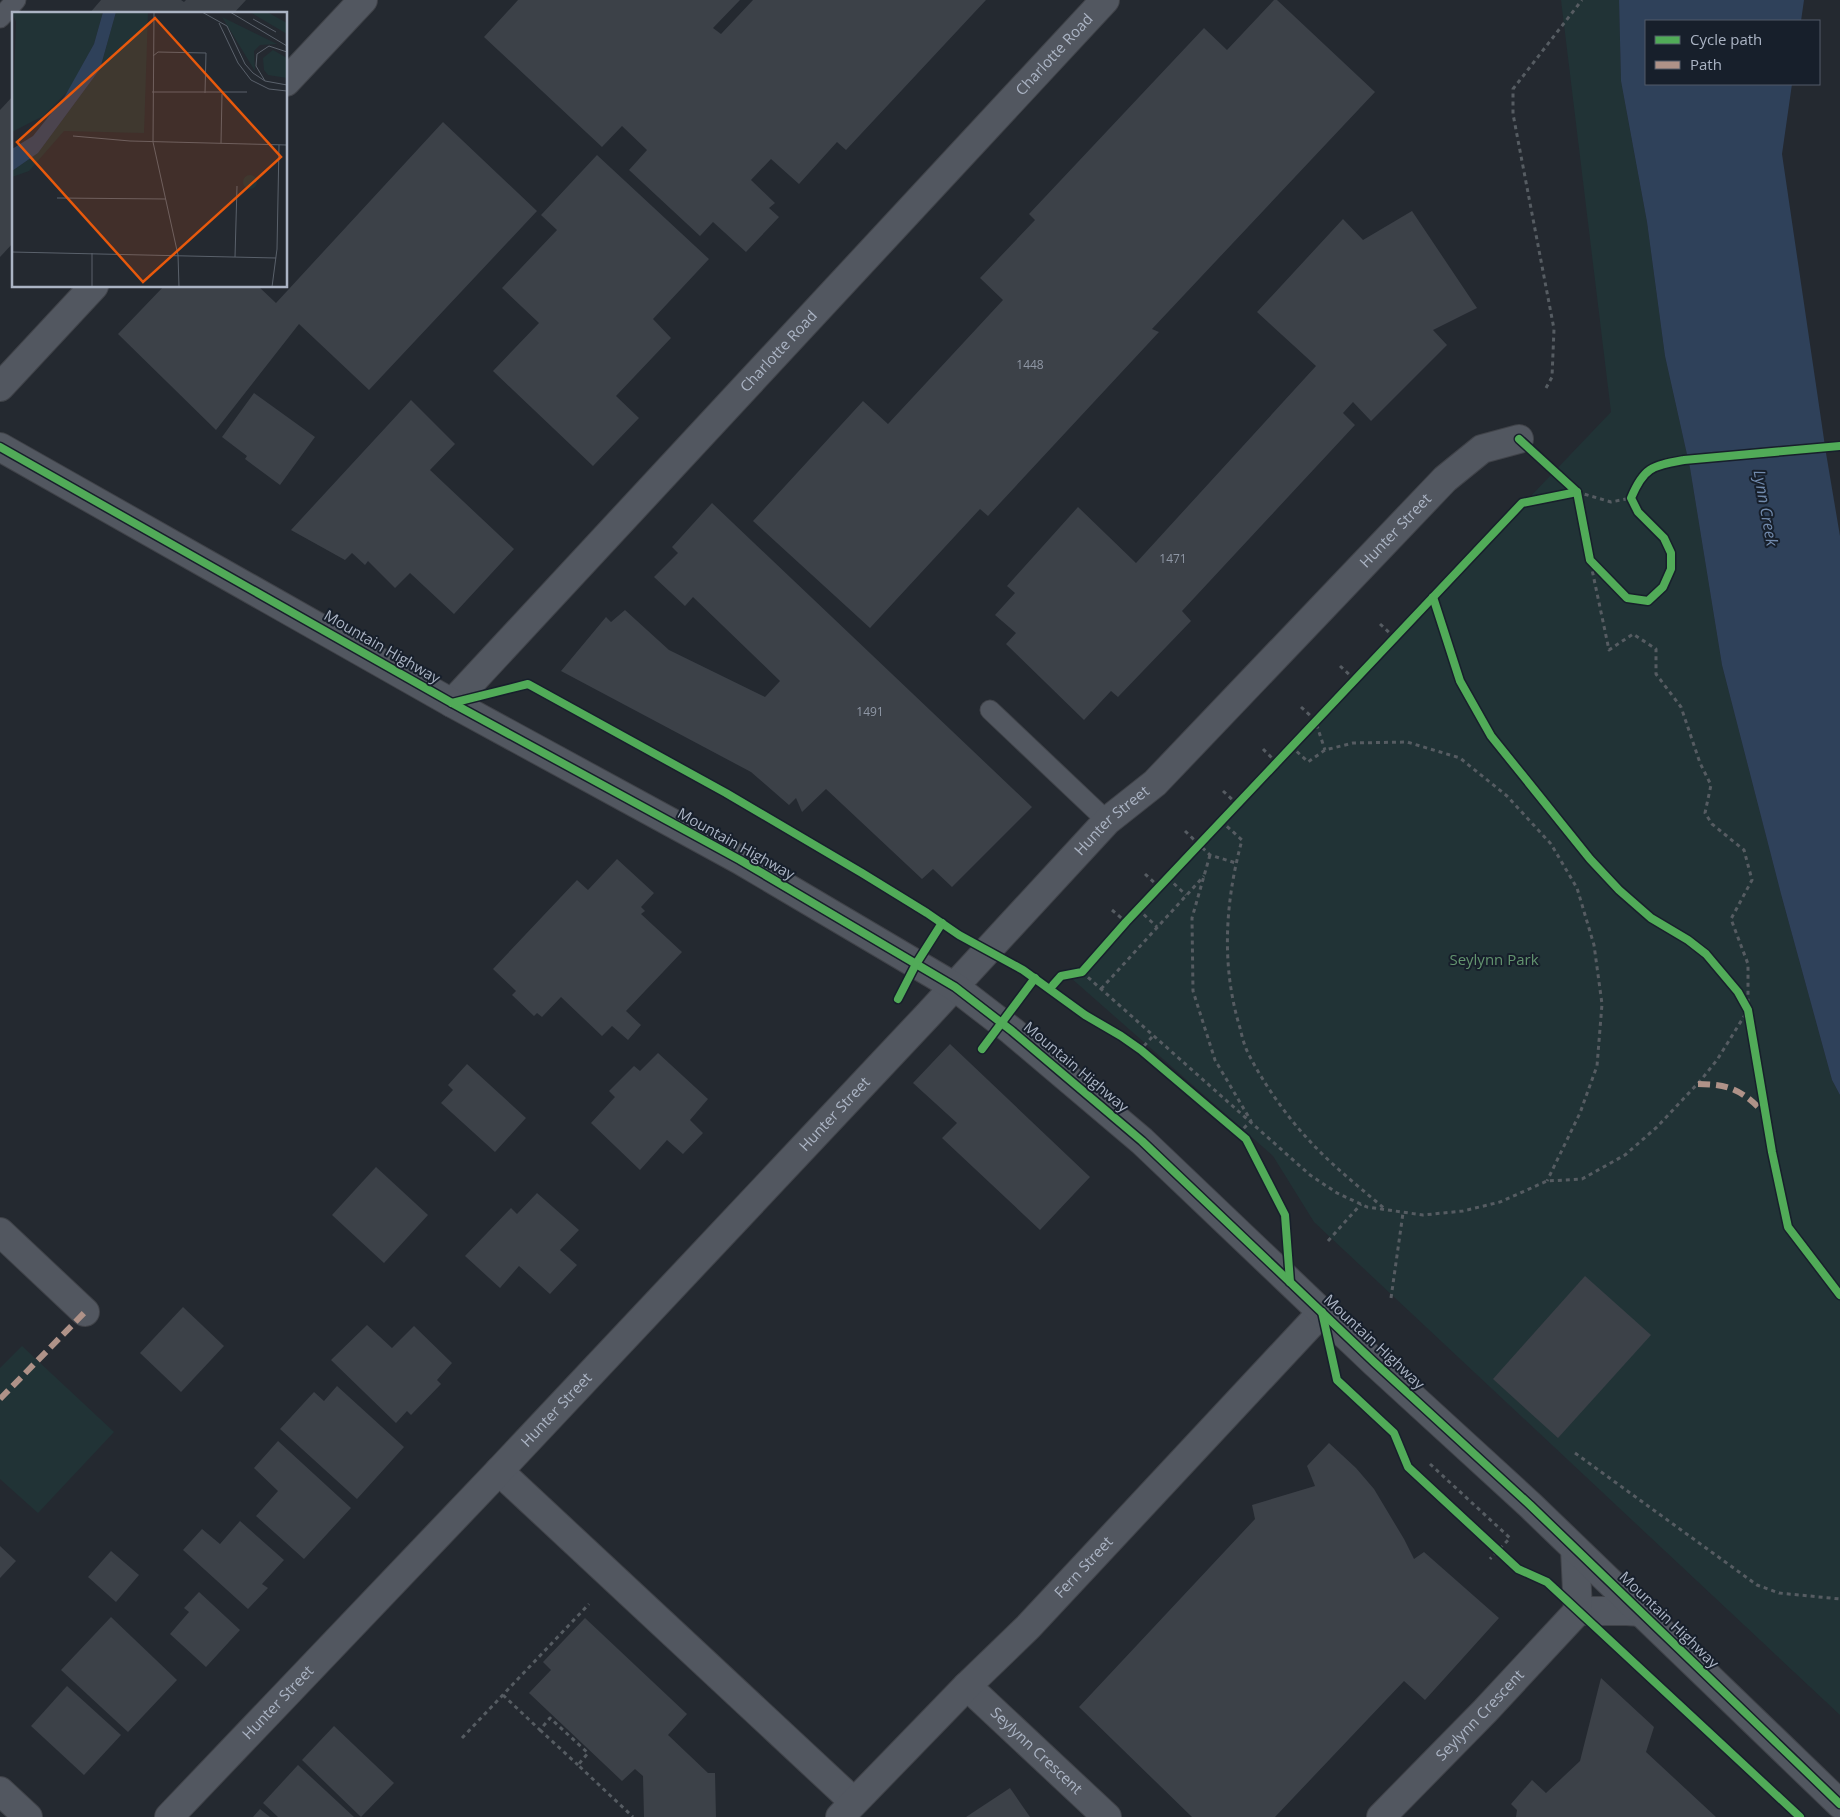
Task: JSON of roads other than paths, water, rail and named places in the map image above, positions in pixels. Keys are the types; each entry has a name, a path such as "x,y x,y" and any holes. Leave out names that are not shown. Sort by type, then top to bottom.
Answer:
{"street":[{"path":"288,80 363,0"},
{"name":"Charlotte Road","path":"452,703 1104,0"},
{"path":"0,386 92,288"},
{"name":"Hunter Street","path":"169,1817 499,1471 955,986 1107,821 1155,783 1445,479 1482,450 1519,439"},
{"name":"Mountain Highway","path":"0,447 452,703 740,860 955,986 1012,1031 1142,1141 1575,1549 1840,1804"},
{"path":"0,1232 84,1312"},
{"name":"Fern Street","path":"847,1809 967,1686 1028,1627 1322,1312"},
{"path":"499,1471 847,1809"},
{"path":"1575,1549 1578,1611 1641,1612"},
{"name":"Seylynn Crescent","path":"1381,1817 1485,1711 1578,1611"},
{"name":"Seylynn Crescent","path":"967,1686 1106,1817"},
{"path":"0,1791 28,1817"}],"lane":[{"path":"0,18 16,0"},
{"path":"990,710 1107,821"}],"water":[{"name":"Lynn Creek","path":"1619,0 1804,0 1801,20 1645,20 1645,85 1792,85 1782,154 1840,536 1840,1095 1832,1080 1781,894 1722,665 1690,468 1665,356 1647,222 1621,81"}],"park label":[{"name":"Seylynn Park","path":"1494,960"}]}
